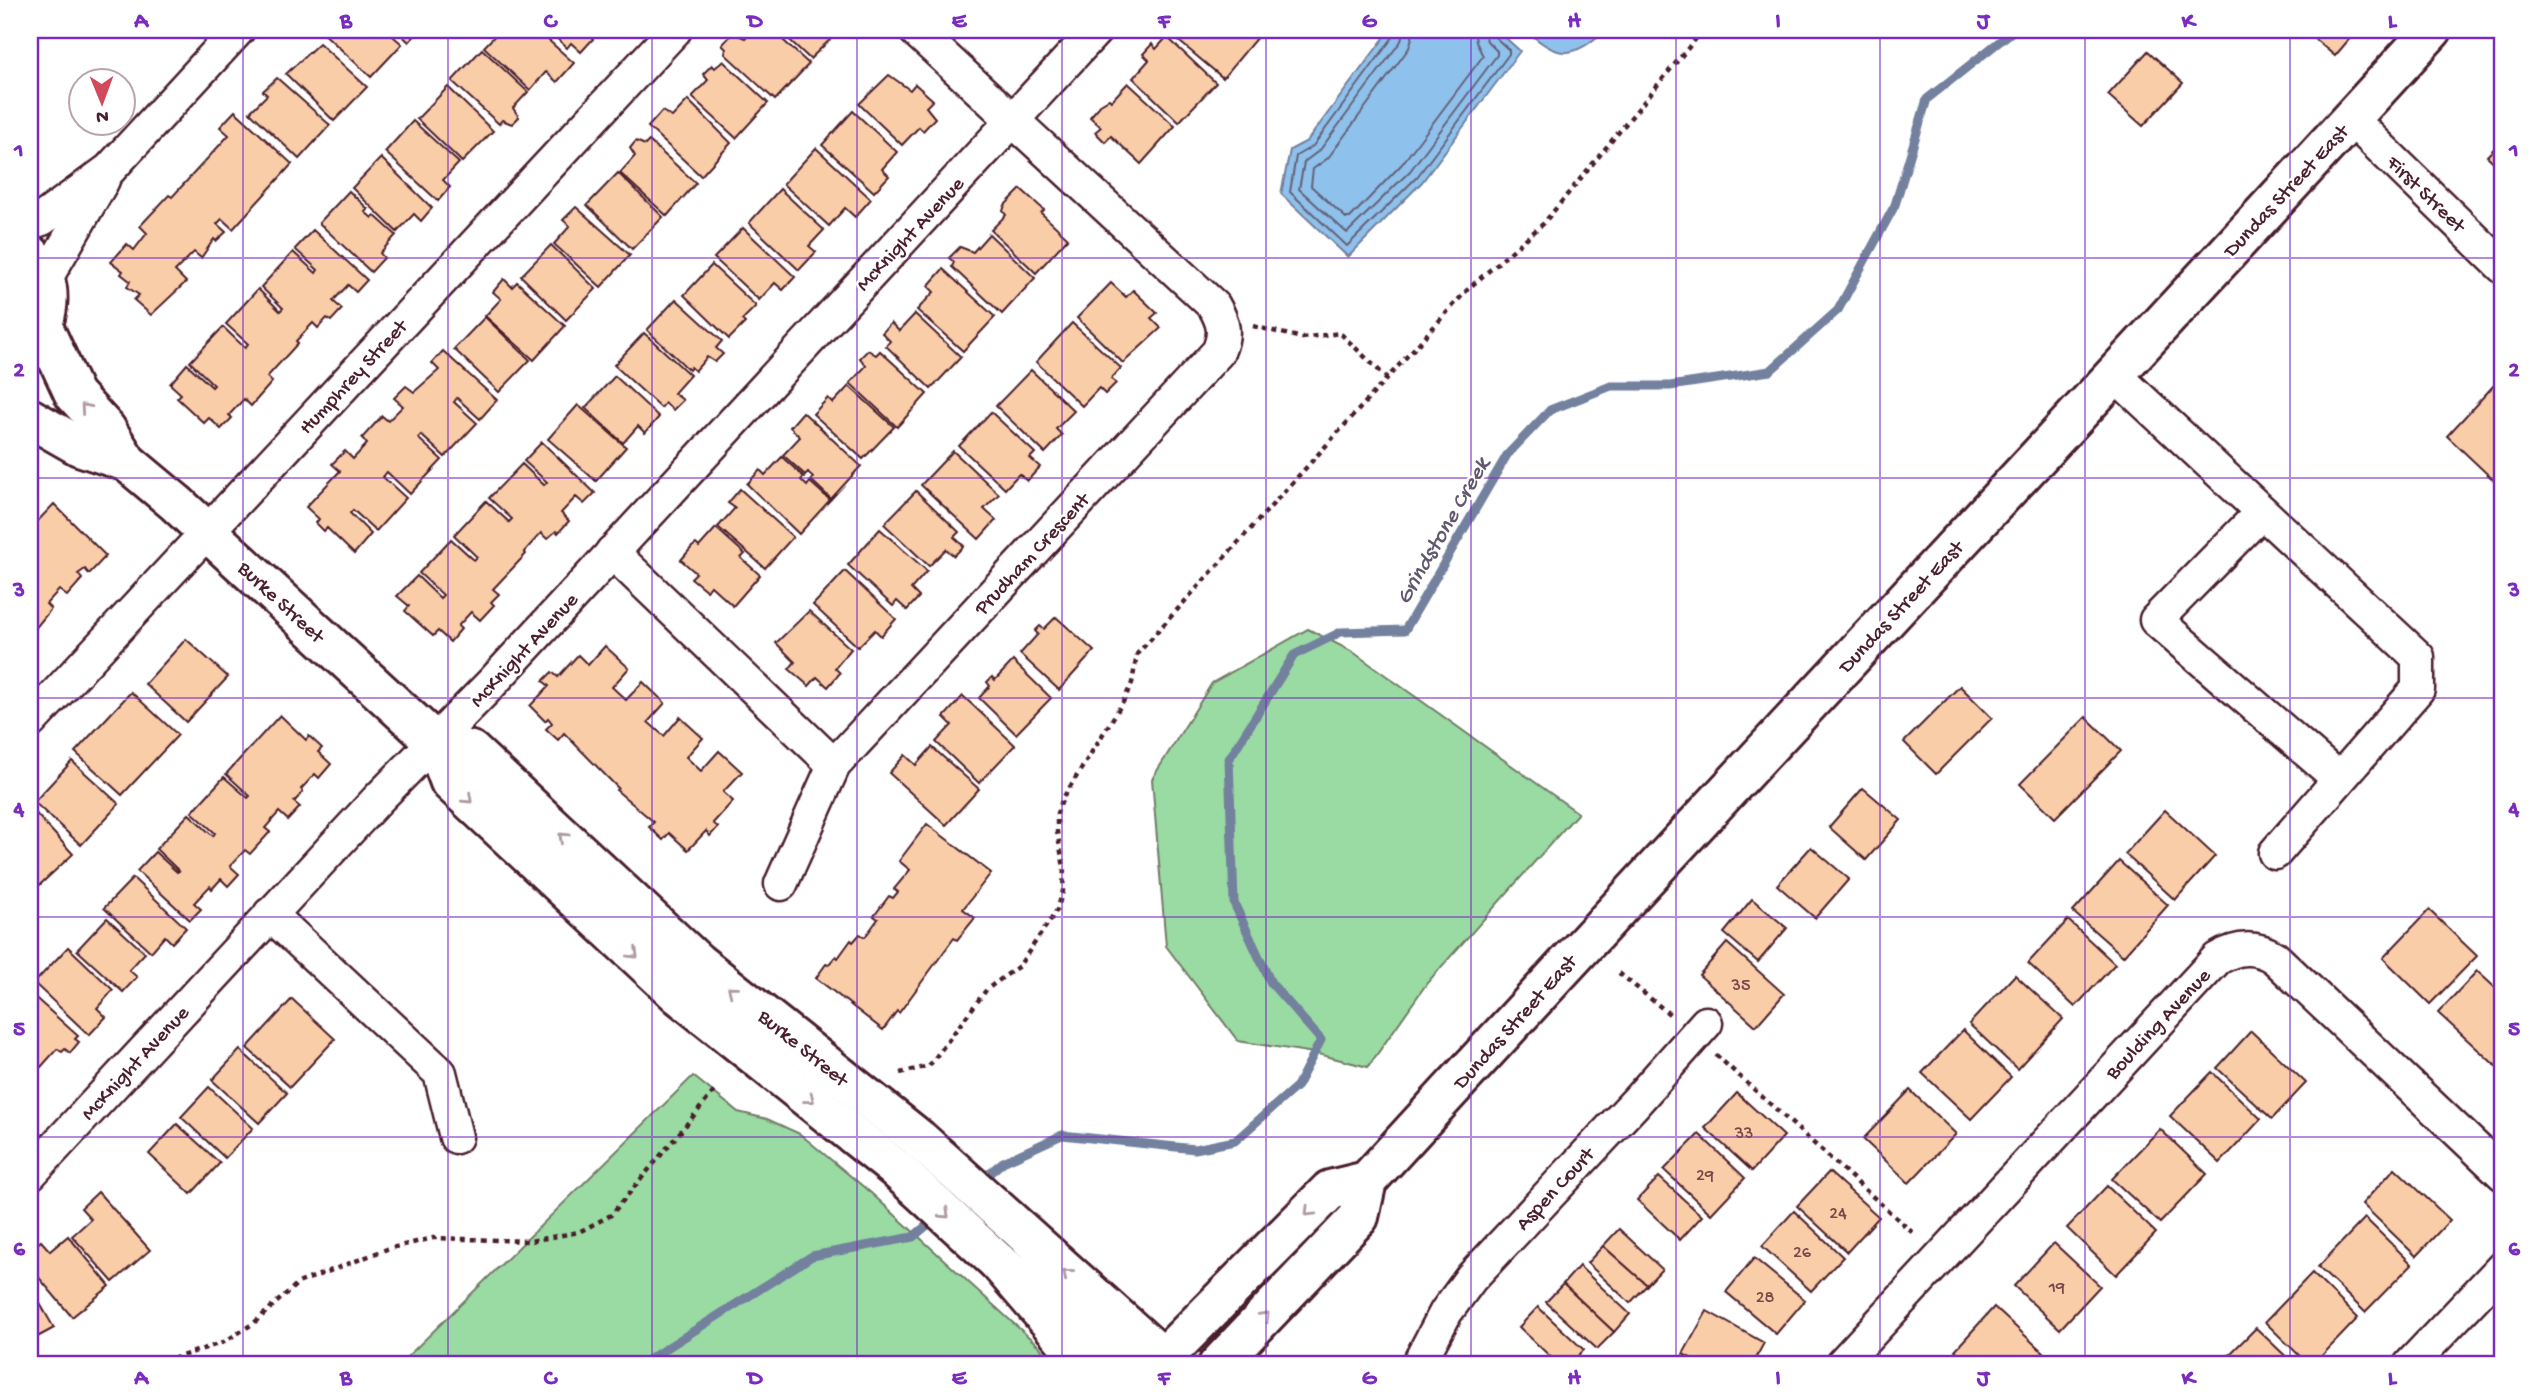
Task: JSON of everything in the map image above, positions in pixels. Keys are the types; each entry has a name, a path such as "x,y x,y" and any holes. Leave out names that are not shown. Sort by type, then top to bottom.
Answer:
{"main road":[{"name":"Dundas Street East","path":"1218,1365 1359,1217 1367,1181 2432,30"},
{"path":"37,267 48,296 37,341"},
{"name":"Burke Street","path":"37,341 74,394 106,429 127,461 435,742 471,751 1010,1248"},
{"name":"Burke Street","path":"30,418 79,446 127,461"},
{"path":"1010,1248 1098,1339 1155,1363 1331,1190 1367,1181"},
{"path":"1010,1248 1066,1341 1076,1365"}],"street":[{"path":"37,267 108,170 238,30"},
{"name":"Humphrey Street","path":"30,722 675,30"},
{"name":"Prudham Crescent","path":"781,884 834,765 1219,352 1224,338 1223,323 1214,306 915,30"},
{"name":"McKnight Avenue","path":"30,1174 1096,30"},
{"name":"First Street","path":"2351,119 2503,267"},
{"path":"30,223 42,219 108,170"},
{"path":"2115,374 2418,657 2418,689 2275,853"},
{"path":"2262,512 2156,620 2339,779"},
{"path":"612,552 834,765"},
{"path":"271,914 440,1073 456,1137"},
{"name":"Boulding Avenue","path":"1841,1365 2217,959 2231,951 2249,948 2263,950 2275,958 2503,1174"},
{"name":"Aspen Court","path":"1418,1365 1446,1312 1471,1278 1635,1103 1700,1029"},
{"path":"2410,1365 2503,1267"}],"path":[{"path":"900,1073 929,1066 987,989 1019,966 1057,910 1063,891 1064,867 1057,832 1057,813 1063,798 1124,702 1132,683 1137,654 1469,288 1543,224 1703,30"},
{"path":"1252,326 1302,338 1340,333 1387,378"},
{"path":"1619,973 1700,1029 1913,1233"},
{"path":"154,1365 224,1342 254,1323 298,1283 387,1249 433,1238 530,1241 579,1232 611,1215 716,1089"}],"green space":[{"path":"1308,629 1353,652 1578,813 1427,983 1368,1067 1314,1053 1238,1041 1166,946 1152,779 1212,683"},
{"path":"693,1076 738,1112 767,1119 800,1134 871,1193 1040,1347 1051,1365 399,1365"}],"water":[{"path":"1390,30 1497,30 1520,51 1422,182 1348,257 1281,194 1290,150 1307,141"},
{"path":"1526,30 1605,30 1583,47 1565,52 1547,46"}],"building":[{"path":"320,30 386,30 402,44 371,77"},
{"path":"396,30 420,30 409,42"},
{"path":"500,30 537,30 574,63 557,82 546,72 530,90 484,47"},
{"path":"548,30 586,30 593,39 581,52 571,43 567,48"},
{"path":"753,30 772,30 809,64 775,100 725,54 726,49 722,45 733,33 745,38"},
{"path":"779,30 840,30 810,59"},
{"path":"1250,30 1258,36 1223,78 1168,32"},
{"path":"2304,30 2357,30 2335,56"},
{"path":"1167,37 1216,83 1179,122 1133,78 1149,60 1143,54 1152,44 1156,49"},
{"path":"319,43 367,87 334,121 286,74"},
{"path":"482,49 528,92 513,108 519,117 512,124 502,120 499,124 452,81"},
{"path":"2148,51 2183,83 2143,126 2108,95"},
{"path":"723,61 768,103 736,138 692,97 708,80 703,74 712,65 715,68"},
{"path":"889,75 910,90 915,84 933,100 926,107 935,118 923,131 919,127 902,145 859,104"},
{"path":"277,78 330,125 299,159 250,112 267,95 263,91"},
{"path":"1128,83 1175,126 1141,164 1111,136 1105,142 1095,132 1101,127 1090,117 1102,103 1109,99 1111,101"},
{"path":"448,87 493,131 462,162 417,119"},
{"path":"688,100 731,143 701,176 648,127 662,111 672,117"},
{"path":"235,111 292,164 233,229 222,219 217,224 226,232 216,241 214,239 201,258 194,252 175,271 186,282 151,315 134,300 139,295 127,287 130,281 121,274 123,271 111,262 127,244 134,250 147,233 140,226 169,195 172,197 229,135 220,127"},
{"path":"853,111 897,152 882,169 889,176 874,192 822,145"},
{"path":"413,121 459,163 443,180 450,187 438,201 385,152"},
{"path":"2503,139 2503,171 2487,156"},
{"path":"636,141 645,145 649,141 696,183 667,216 620,173 635,156 630,148"},
{"path":"816,148 871,199 855,217 845,208 829,226 783,184"},
{"path":"381,158 432,208 421,221 414,214 397,232 352,188"},
{"path":"618,173 663,217 632,249 587,205"},
{"path":"780,189 824,230 809,246 816,252 799,270 749,223"},
{"path":"1021,189 1044,210 1041,213 1068,238 1036,273 991,230 1006,215 1003,211 1005,205"},
{"path":"349,191 368,209 365,212 372,218 374,215 396,235 380,253 384,258 371,272 319,223"},
{"path":"576,207 630,255 601,287 554,244 570,226 563,220"},
{"path":"743,228 795,277 783,290 775,283 759,300 714,258"},
{"path":"313,230 367,280 356,292 348,285 333,301 342,309 331,321 327,318 318,328 313,323 296,341 298,343 267,377 272,382 251,406 244,399 229,415 232,418 221,429 209,418 204,423 177,398 181,394 170,384 187,364 212,387 214,385 190,362 223,327 245,348 248,344 226,324 258,289 280,311 283,308 261,287 293,252 316,273 318,270 295,249"},
{"path":"989,234 1035,278 1002,314 952,267 954,262 949,258 960,247 973,252"},
{"path":"551,245 596,289 566,320 521,276"},
{"path":"712,265 756,306 742,320 745,323 729,339 684,295"},
{"path":"943,269 995,317 963,351 917,310 934,292 928,286"},
{"path":"504,279 512,287 517,282 565,326 534,360 485,316 501,299 493,292"},
{"path":"1111,283 1126,297 1133,290 1157,313 1151,318 1161,328 1123,363 1077,318"},
{"path":"676,299 722,341 716,348 723,354 715,362 707,357 695,371 691,367 689,370 647,330"},
{"path":"915,314 961,357 931,389 886,346 890,341 882,333 891,323 899,331"},
{"path":"485,317 530,360 499,392 454,349"},
{"path":"1072,323 1121,368 1111,379 1116,383 1105,394 1099,388 1082,406 1036,362"},
{"path":"644,333 690,375 674,393 683,400 673,410 665,403 661,408 614,365"},
{"path":"868,350 876,355 880,351 927,394 897,427 850,383 866,366 860,358"},
{"path":"443,351 497,400 480,419 457,398 454,402 477,423 445,457 421,435 418,438 442,460 410,494 387,472 383,477 406,498 376,531 353,510 350,513 371,534 354,554 327,528 324,531 316,523 319,519 306,507 340,471 332,464 345,451 353,459 367,444 362,438 382,416 388,421 403,406 394,398 406,386 414,392 439,370 432,363"},
{"path":"1031,370 1074,411 1056,429 1062,435 1045,453 996,406"},
{"path":"615,376 659,417 645,433 638,426 623,443 585,408"},
{"path":"2496,383 2503,390 2503,489 2447,436"},
{"path":"849,386 894,427 863,459 813,414 828,398 833,403"},
{"path":"578,405 626,447 596,481 548,439"},
{"path":"803,412 861,466 831,499 811,480 813,478 808,472 805,475 783,455 800,437 790,427"},
{"path":"991,412 1035,453 1030,458 1040,467 1027,481 1019,474 1005,489 959,446"},
{"path":"542,442 595,493 584,504 576,497 561,513 569,521 558,533 556,531 547,539 541,533 524,552 526,554 493,589 499,594 491,602 494,605 480,620 471,612 458,626 461,629 450,642 438,631 433,636 405,611 409,606 397,596 417,576 440,598 443,595 419,573 451,539 474,560 477,557 454,535 486,501 509,522 512,519 489,498 522,464 544,485 547,482 524,461"},
{"path":"953,451 999,494 984,509 996,520 979,539 921,485"},
{"path":"782,457 804,477 801,480 807,486 810,482 830,500 799,534 747,484 760,470 765,475"},
{"path":"740,489 793,537 765,568 718,527 735,508 728,503"},
{"path":"916,491 959,532 954,537 964,546 954,556 946,549 929,566 884,524"},
{"path":"54,504 106,556 89,574 85,569 78,574 82,579 67,596 59,590 46,604 51,609 30,635 30,529"},
{"path":"716,528 745,554 741,558 760,575 733,606 711,586 707,591 691,578 696,573 681,560 696,544 699,547"},
{"path":"880,529 927,571 911,589 919,597 907,610 897,601 893,606 848,565"},
{"path":"845,571 896,619 881,636 875,630 858,647 813,605"},
{"path":"809,611 851,649 835,668 840,673 828,687 817,677 809,686 789,669 795,662 776,643"},
{"path":"1056,617 1094,651 1059,690 1020,654 1038,634 1035,631 1040,626 1044,629"},
{"path":"186,639 228,677 186,722 145,684"},
{"path":"605,646 629,668 612,687 626,700 643,682 665,703 648,722 664,736 680,717 703,738 686,757 701,771 719,751 742,772 723,792 733,801 713,823 718,827 710,836 706,831 688,850 669,833 663,840 649,827 654,822 616,790 618,788 564,733 558,740 546,729 552,723 548,718 545,721 530,706 549,686 543,681 552,672 558,677 578,655 588,665"},
{"path":"1013,661 1051,698 1016,734 979,698 990,686 987,682 992,677 995,680"},
{"path":"1960,686 1992,718 1936,774 1904,742"},
{"path":"131,692 178,735 122,795 75,752"},
{"path":"963,696 1015,745 979,783 936,742 952,725 944,717"},
{"path":"280,715 306,740 309,736 322,748 318,752 331,764 319,778 315,774 301,789 303,792 294,802 300,807 288,820 279,812 265,828 270,832 250,854 245,850 230,866 239,874 228,886 221,879 194,903 201,909 190,920 137,871 155,852 179,871 156,849 189,814 213,836 215,833 192,812 224,777 248,798 250,796 226,774"},
{"path":"2086,717 2121,751 2055,818 2020,784"},
{"path":"932,747 979,789 946,825 889,773 905,755 916,765"},
{"path":"72,761 119,804 81,845 34,802"},
{"path":"1863,788 1901,820 1866,860 1829,827"},
{"path":"30,807 73,854 32,892 30,890"},
{"path":"2165,810 2215,856 2175,900 2125,854"},
{"path":"927,824 991,873 963,909 975,918 957,940 954,938 899,1013 897,1011 883,1030 816,978 826,964 836,956 838,958 851,940 853,942 860,934 865,937 878,919 874,916 889,896 893,898 898,892 894,889 910,870 899,861"},
{"path":"1811,847 1849,879 1815,918 1777,885"},
{"path":"2119,861 2168,905 2123,956 2073,912"},
{"path":"133,878 186,928 172,943 165,936 151,952 104,908"},
{"path":"1752,899 1787,928 1758,962 1724,933"},
{"path":"2429,910 2477,956 2430,1004 2383,958"},
{"path":"107,918 145,953 129,970 137,977 123,992 77,950"},
{"path":"2068,920 2115,964 2075,1007 2028,963"},
{"path":"1727,943 1784,994 1756,1026 1699,975"},
{"path":"68,947 113,990 97,1008 106,1017 89,1035 34,983"},
{"path":"2477,971 2503,995 2503,1060 2497,1067 2438,1013"},
{"path":"2015,975 2063,1019 2017,1069 1969,1024"},
{"path":"30,993 78,1036 75,1039 79,1042 70,1053 65,1049 62,1052 57,1049 41,1067 30,1057"},
{"path":"292,999 335,1039 290,1087 247,1048"},
{"path":"1963,1030 2011,1077 1971,1119 1922,1073"},
{"path":"2251,1031 2306,1083 2272,1119 2217,1068"},
{"path":"240,1050 287,1093 259,1123 212,1080"},
{"path":"2212,1072 2261,1119 2220,1163 2170,1116"},
{"path":"209,1087 253,1128 225,1158 181,1117"},
{"path":"1910,1090 1956,1134 1909,1183 1863,1139"},
{"path":"1737,1093 1784,1136 1752,1171 1705,1128"},
{"path":"177,1124 220,1163 191,1194 149,1154"},
{"path":"2160,1129 2207,1174 2160,1223 2112,1179"},
{"path":"1699,1134 1745,1178 1711,1214 1664,1170"},
{"path":"2395,1168 2450,1220 2416,1256 2362,1204"},
{"path":"1829,1172 1879,1217 1847,1252 1797,1206"},
{"path":"1659,1177 1702,1216 1680,1240 1637,1200"},
{"path":"2107,1186 2156,1233 2116,1275 2067,1228"},
{"path":"98,1192 150,1250 113,1282 72,1236 91,1219 81,1208"},
{"path":"1794,1211 1843,1257 1811,1291 1762,1246"},
{"path":"2365,1218 2412,1264 2365,1312 2318,1267"},
{"path":"1619,1229 1662,1269 1647,1285 1603,1246"},
{"path":"68,1236 110,1286 72,1317 30,1267 30,1250 41,1241 50,1251"},
{"path":"2054,1243 2100,1286 2060,1329 2014,1286"},
{"path":"1603,1246 1647,1285 1630,1303 1587,1263"},
{"path":"1754,1258 1805,1300 1776,1334 1726,1292"},
{"path":"1579,1266 1630,1314 1614,1332 1563,1284"},
{"path":"2312,1273 2358,1318 2313,1365 2309,1365 2265,1322"},
{"path":"1563,1284 1614,1332 1597,1349 1546,1302"},
{"path":"30,1286 54,1328 30,1341"},
{"path":"1538,1307 1584,1350 1569,1365 1559,1365 1519,1327"},
{"path":"1994,1307 2043,1352 2031,1365 1972,1365 1955,1350"},
{"path":"1707,1311 1764,1343 1752,1365 1703,1365 1683,1354"},
{"path":"2256,1328 2295,1365 2219,1365"}],"waterway":[{"name":"Grindstone Creek","path":"980,1181 1003,1162 1062,1135 1195,1149 1235,1141 1297,1086 1321,1040 1271,983 1234,903 1229,759 1294,655 1341,632 1405,630 1507,455 1550,410 1611,386 1670,386 1770,371 1838,310 1895,205 1927,99 2014,30"},
{"name":"Grindstone Creek","path":"640,1365 812,1256 913,1237 937,1217"}]}
